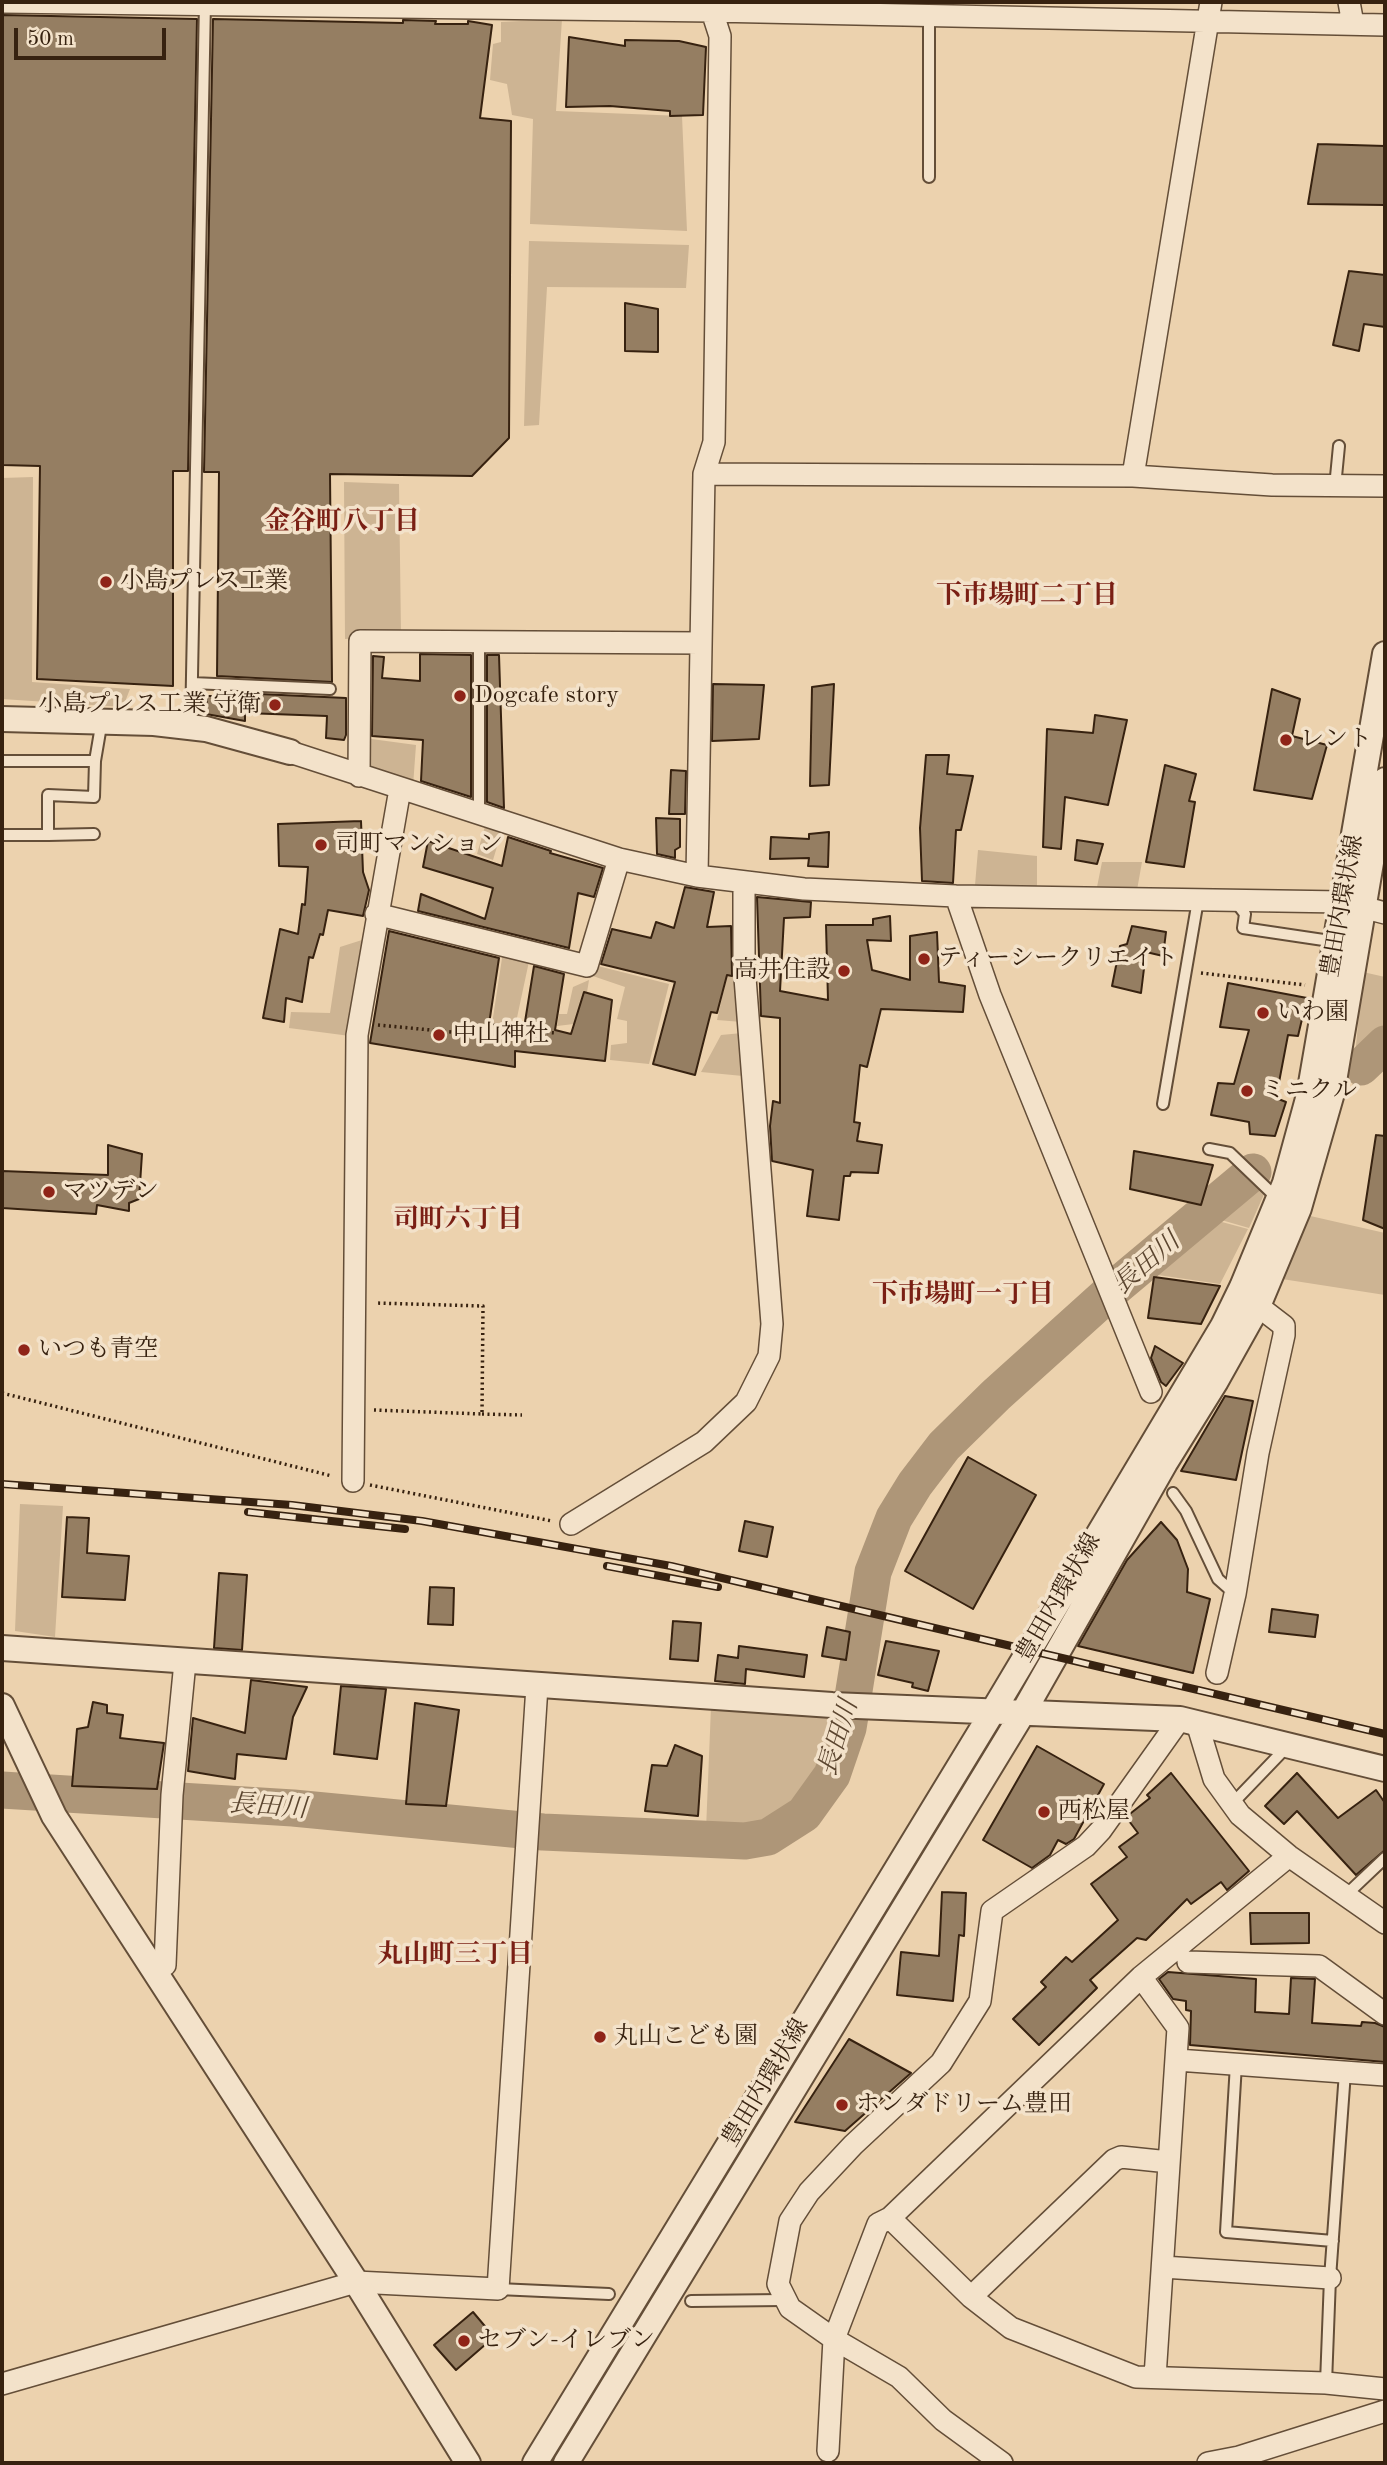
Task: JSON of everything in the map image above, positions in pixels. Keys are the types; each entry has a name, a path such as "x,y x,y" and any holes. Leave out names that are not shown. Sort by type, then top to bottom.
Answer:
{"street":[{"path":"2,2 869,8 929,16 953,9 1209,12 1385,25"},
{"path":"1349,2 1353,24"},
{"path":"697,876 704,474 714,442 720,36 711,6"},
{"path":"1133,476 1209,12"},
{"path":"704,474 1133,476 1335,487 1385,486"},
{"path":"359,776 360,641 701,643"},
{"name":"豊田内環状線","path":"535,2463 993,1711 1223,1326 1261,1245 1273,1194 1309,1095 1337,942 1365,908 1385,654"},
{"path":"2,719 102,720 191,727 290,752 619,859 697,876 804,889 956,896 1236,901 1365,908"},
{"name":"豊田内環状線","path":"566,2463 1024,1710 1165,1462 1216,1381 1258,1306 1299,1208 1322,1133 1365,908 1385,780"},
{"path":"353,1482 359,1023 400,789"},
{"path":"376,914 587,966 619,859"},
{"path":"570,1524 704,1442 746,1402 769,1356 772,1324 744,965 744,882"},
{"path":"956,896 990,995 1151,1392"},
{"path":"1217,1673 1235,1594 1258,1453 1284,1335 1284,1326 1258,1306"},
{"path":"2,1648 832,1705 1024,1710 1189,1721 1385,1769"},
{"path":"155,1971 166,1965 172,1805 185,1662"},
{"path":"2,2384 356,2282 498,2289 537,1686"},
{"path":"2,1706 50,1806 356,2282 468,2463"},
{"path":"1189,1721 1214,1779 1231,1805 1289,1857 1385,1923"},
{"path":"1002,2463 943,2420 899,2377 834,2339 783,2300 778,2284 790,2221 809,2192 853,2145 941,2063 980,2001 992,1911 1086,1846 1189,1721"},
{"path":"828,2451 834,2339 878,2224 890,2218 1141,1977 1289,1857"},
{"path":"1188,1962 1319,1966 1385,2014"},
{"path":"1141,1977 1178,2028 1155,2378"},
{"path":"1177,2060 1385,2076"},
{"path":"971,2297 1114,2160 1121,2157 1169,2162"},
{"path":"890,2218 971,2297 1011,2328 1127,2373 1155,2378 1326,2383 1385,2389"},
{"path":"1163,2267 1330,2278"},
{"path":"1208,2463 1239,2457 1385,2411"}],"lane":[{"path":"191,727 205,3"},
{"path":"929,16 929,177"},
{"path":"1335,487 1339,446"},
{"path":"479,642 479,812"},
{"path":"192,683 330,690"},
{"path":"48,835 48,795 94,797 95,761 102,720"},
{"path":"2,761 95,761"},
{"path":"2,835 94,834"},
{"path":"1163,1104 1198,900"},
{"path":"1236,901 1245,914 1243,928 1337,942"},
{"path":"1209,1149 1230,1153 1273,1194"},
{"path":"1173,1493 1186,1511 1218,1579 1235,1594"},
{"path":"1231,1805 1280,1754"},
{"path":"1346,1895 1385,1858"},
{"path":"1236,2064 1226,2232 1332,2241"},
{"path":"1326,2383 1332,2241 1346,2073"},
{"path":"498,2289 609,2294"},
{"path":"691,2301 783,2300"}],"path":[{"path":"1185,971 1329,987"},
{"path":"359,1023 514,1038 531,1031 556,1033"},
{"path":"355,1303 483,1306 482,1415"},
{"path":"2,1393 353,1482 570,1524"},
{"path":"354,1410 522,1415"}],"shaded area":[{"path":"562,19 556,111 682,116 687,231 530,224 533,119 512,115 507,84 490,80 493,44 501,42 501,22"},
{"path":"529,241 689,245 686,288 547,287 539,425 524,426"},
{"path":"33,477 32,682 130,689 123,707 2,699 2,478"},
{"path":"344,482 399,484 401,635 345,639"},
{"path":"364,738 416,745 413,786 364,770"},
{"path":"485,826 502,830 493,860 477,854"},
{"path":"978,850 1037,856 1037,891 975,885"},
{"path":"1102,862 1142,862 1137,890 1097,887"},
{"path":"362,940 350,1036 289,1028 291,1012 330,1013 340,947"},
{"path":"504,945 531,952 515,1027 492,1024"},
{"path":"594,965 669,984 649,1064 610,1060 611,1045 627,1043 627,1021 617,1019 625,987 587,974"},
{"path":"729,967 739,967 742,1022 717,1020"},
{"path":"1363,972 1385,977 1385,1055 1352,1087"},
{"path":"589,980 582,1023 557,1026 559,1014 567,1014 573,987"},
{"path":"742,1033 743,1076 701,1072 721,1035"},
{"path":"1252,1182 1265,1192 1249,1228 1211,1217"},
{"path":"1306,1215 1385,1233 1385,1295 1282,1279"},
{"path":"1207,1218 1248,1229 1220,1284 1151,1274"},
{"path":"20,1504 63,1506 55,1637 15,1631"},
{"path":"711,1707 838,1719 824,1770 790,1810 760,1831 706,1830"}],"building":[{"path":"2,15 197,19 188,471 173,471 173,686 37,679 40,466 2,465"},
{"path":"213,19 403,23 403,20 436,21 435,24 468,24 468,21 492,25 480,118 511,121 509,438 472,476 330,474 332,682 217,676 219,472 204,472"},
{"path":"569,37 625,46 625,40 679,41 706,47 703,115 670,116 670,111 610,106 566,107"},
{"path":"1318,144 1385,146 1385,205 1308,204"},
{"path":"1349,271 1385,275 1385,327 1364,324 1359,351 1333,345"},
{"path":"625,303 658,309 658,352 625,351"},
{"path":"420,654 471,655 471,797 421,781 423,740 372,736 373,656 384,657 382,678 420,681"},
{"path":"487,655 499,655 504,808 487,802"},
{"path":"713,684 764,685 759,739 712,741"},
{"path":"834,684 829,785 810,786 812,687"},
{"name":"レント","path":"1272,689 1300,699 1292,736 1327,745 1312,799 1254,790"},
{"name":"小島プレス工業 守衛","path":"216,692 346,698 346,735 344,740 326,738 327,716 245,713 245,721 206,714 207,696 216,696"},
{"path":"1095,715 1127,720 1108,805 1065,797 1061,849 1043,847 1047,729 1093,733"},
{"path":"926,755 949,755 947,774 973,776 961,830 956,830 953,883 922,881 920,828"},
{"path":"1165,765 1196,774 1189,801 1195,802 1184,867 1146,862"},
{"path":"671,770 686,771 685,814 669,814"},
{"path":"656,818 680,819 680,847 675,850 675,858 657,854"},
{"path":"361,821 363,872 369,890 363,916 328,910 323,935 320,934 313,958 309,957 302,1002 286,998 284,1022 263,1018 280,929 298,934 302,904 305,905 308,867 279,866 278,824"},
{"path":"829,832 828,867 808,866 809,858 770,859 771,837 809,839 809,834"},
{"path":"508,837 551,851 550,853 603,868 594,897 578,893 569,948 418,911 421,894 485,919 493,888 423,867 428,841 502,866"},
{"path":"1077,840 1103,844 1097,864 1075,860"},
{"path":"685,887 714,892 707,927 731,926 732,976 727,975 717,1013 711,1012 695,1075 653,1064 675,982 601,964 612,929 651,938 656,922 674,928"},
{"path":"757,897 811,902 810,917 784,918 780,991 828,1000 826,925 873,925 873,919 890,916 891,941 867,940 872,970 910,980 910,936 937,932 939,982 965,986 963,1012 881,1009 867,1067 860,1065 854,1122 860,1123 857,1141 882,1145 878,1173 851,1172 850,1176 844,1176 839,1220 807,1216 813,1170 772,1161 770,1126 773,1101 780,1103 780,1018 761,1016"},
{"path":"1132,926 1166,932 1163,956 1146,952 1141,993 1112,986 1120,946 1127,944"},
{"path":"389,931 499,958 489,1024 524,1028 534,966 564,974 555,1030 571,1034 584,992 612,1000 605,1061 515,1051 515,1067 370,1043"},
{"path":"1228,983 1307,998 1298,1036 1288,1035 1276,1098 1286,1102 1275,1136 1250,1134 1249,1122 1211,1115 1218,1083 1234,1084 1249,1030 1220,1027"},
{"path":"1376,1135 1385,1136 1385,1229 1363,1220"},
{"name":"マツデン","path":"108,1145 142,1154 139,1199 129,1203 129,1211 97,1205 96,1214 2,1208 2,1171 108,1175"},
{"path":"1134,1151 1213,1165 1201,1205 1130,1189"},
{"path":"1154,1277 1220,1286 1201,1324 1148,1318"},
{"path":"1155,1346 1183,1363 1166,1386 1161,1382 1151,1358"},
{"path":"1225,1396 1253,1401 1236,1480 1181,1471"},
{"path":"968,1457 1036,1495 973,1609 905,1571"},
{"path":"67,1517 89,1518 87,1553 129,1556 125,1600 62,1597"},
{"path":"745,1521 773,1527 767,1557 739,1551"},
{"path":"1161,1522 1177,1540 1188,1569 1187,1592 1210,1599 1193,1673 1078,1646 1127,1560"},
{"path":"219,1573 247,1575 242,1650 214,1648"},
{"path":"430,1587 454,1588 453,1625 428,1624"},
{"path":"1272,1609 1318,1615 1315,1637 1269,1632"},
{"path":"673,1621 701,1623 698,1661 670,1659"},
{"path":"827,1627 850,1632 846,1660 822,1656"},
{"path":"886,1641 939,1651 928,1691 912,1687 913,1683 878,1675"},
{"path":"739,1646 807,1655 804,1677 746,1669 745,1684 715,1681 718,1655 738,1658"},
{"path":"251,1680 307,1687 293,1717 286,1759 237,1754 235,1779 188,1771 193,1718 245,1733"},
{"path":"341,1686 386,1689 377,1759 334,1754"},
{"path":"93,1702 107,1705 107,1713 123,1715 120,1738 164,1743 157,1789 72,1786 77,1729 88,1727"},
{"path":"415,1703 459,1710 446,1806 406,1804"},
{"path":"675,1745 702,1756 698,1816 645,1811 652,1765 667,1766"},
{"name":"西松屋","path":"1037,1746 1104,1784 1074,1839 1066,1844 1058,1840 1050,1855 1032,1868 983,1840"},
{"path":"1171,1773 1249,1871 1227,1890 1221,1882 1191,1904 1187,1899 1146,1940 1137,1938 1090,1980 1097,1988 1039,2045 1013,2019 1046,1987 1041,1982 1066,1957 1072,1962 1118,1920 1091,1884 1127,1857 1119,1847 1138,1833 1126,1817 1150,1798 1147,1795"},
{"path":"1297,1773 1338,1818 1376,1790 1385,1803 1385,1850 1356,1875 1297,1811 1284,1824 1265,1806"},
{"path":"942,1892 966,1893 964,1936 959,1935 953,2001 897,1995 901,1952 939,1956"},
{"path":"1250,1913 1309,1913 1309,1943 1251,1944"},
{"path":"1168,1972 1256,1979 1255,2012 1289,2014 1291,1978 1315,1979 1312,2023 1361,2026 1362,2022 1385,2027 1385,2062 1190,2045 1191,2011 1186,2010 1186,2001 1173,1999 1159,1979"},
{"path":"849,2039 911,2073 845,2131 795,2122"},
{"name":"セブン-イレブン","path":"473,2312 494,2337 456,2370 434,2345"}],"waterway":[{"name":"長田川","path":"1361,1067 1385,1044"},
{"name":"長田川","path":"2,1790 293,1808 543,1832 745,1841 768,1837 804,1814 832,1775 848,1728 873,1572 894,1518 915,1484 944,1446 996,1395 1118,1285 1253,1172"}],"railway":[{"path":"2,1484 292,1505 422,1521 671,1566 1385,1734"},
{"path":"248,1512 405,1529"},
{"path":"607,1566 718,1587"}],"place":[{"name":"小島プレス工業","path":"106,582"},
{"name":"Dogcafe story","path":"460,696"},
{"name":"小島プレス工業 守衛","path":"275,705"},
{"name":"レント","path":"1286,740"},
{"name":"司町マンション","path":"321,845"},
{"name":"ティーシークリエイト","path":"924,959"},
{"name":"高井住設","path":"844,971"},
{"name":"いわ園","path":"1263,1013"},
{"name":"中山神社","path":"439,1035"},
{"name":"ミニクル","path":"1247,1091"},
{"name":"マツデン","path":"49,1192"},
{"name":"いつも青空","path":"24,1350"},
{"name":"西松屋","path":"1044,1812"},
{"name":"丸山こども園","path":"600,2037"},
{"name":"ホンダドリーム豊田","path":"842,2105"},
{"name":"セブン-イレブン","path":"464,2341"}],"district":[{"name":"金谷町八丁目","path":"342,522"},
{"name":"下市場町二丁目","path":"1027,596"},
{"name":"司町六丁目","path":"458,1220"},
{"name":"下市場町一丁目","path":"963,1295"},
{"name":"丸山町三丁目","path":"455,1955"}]}
